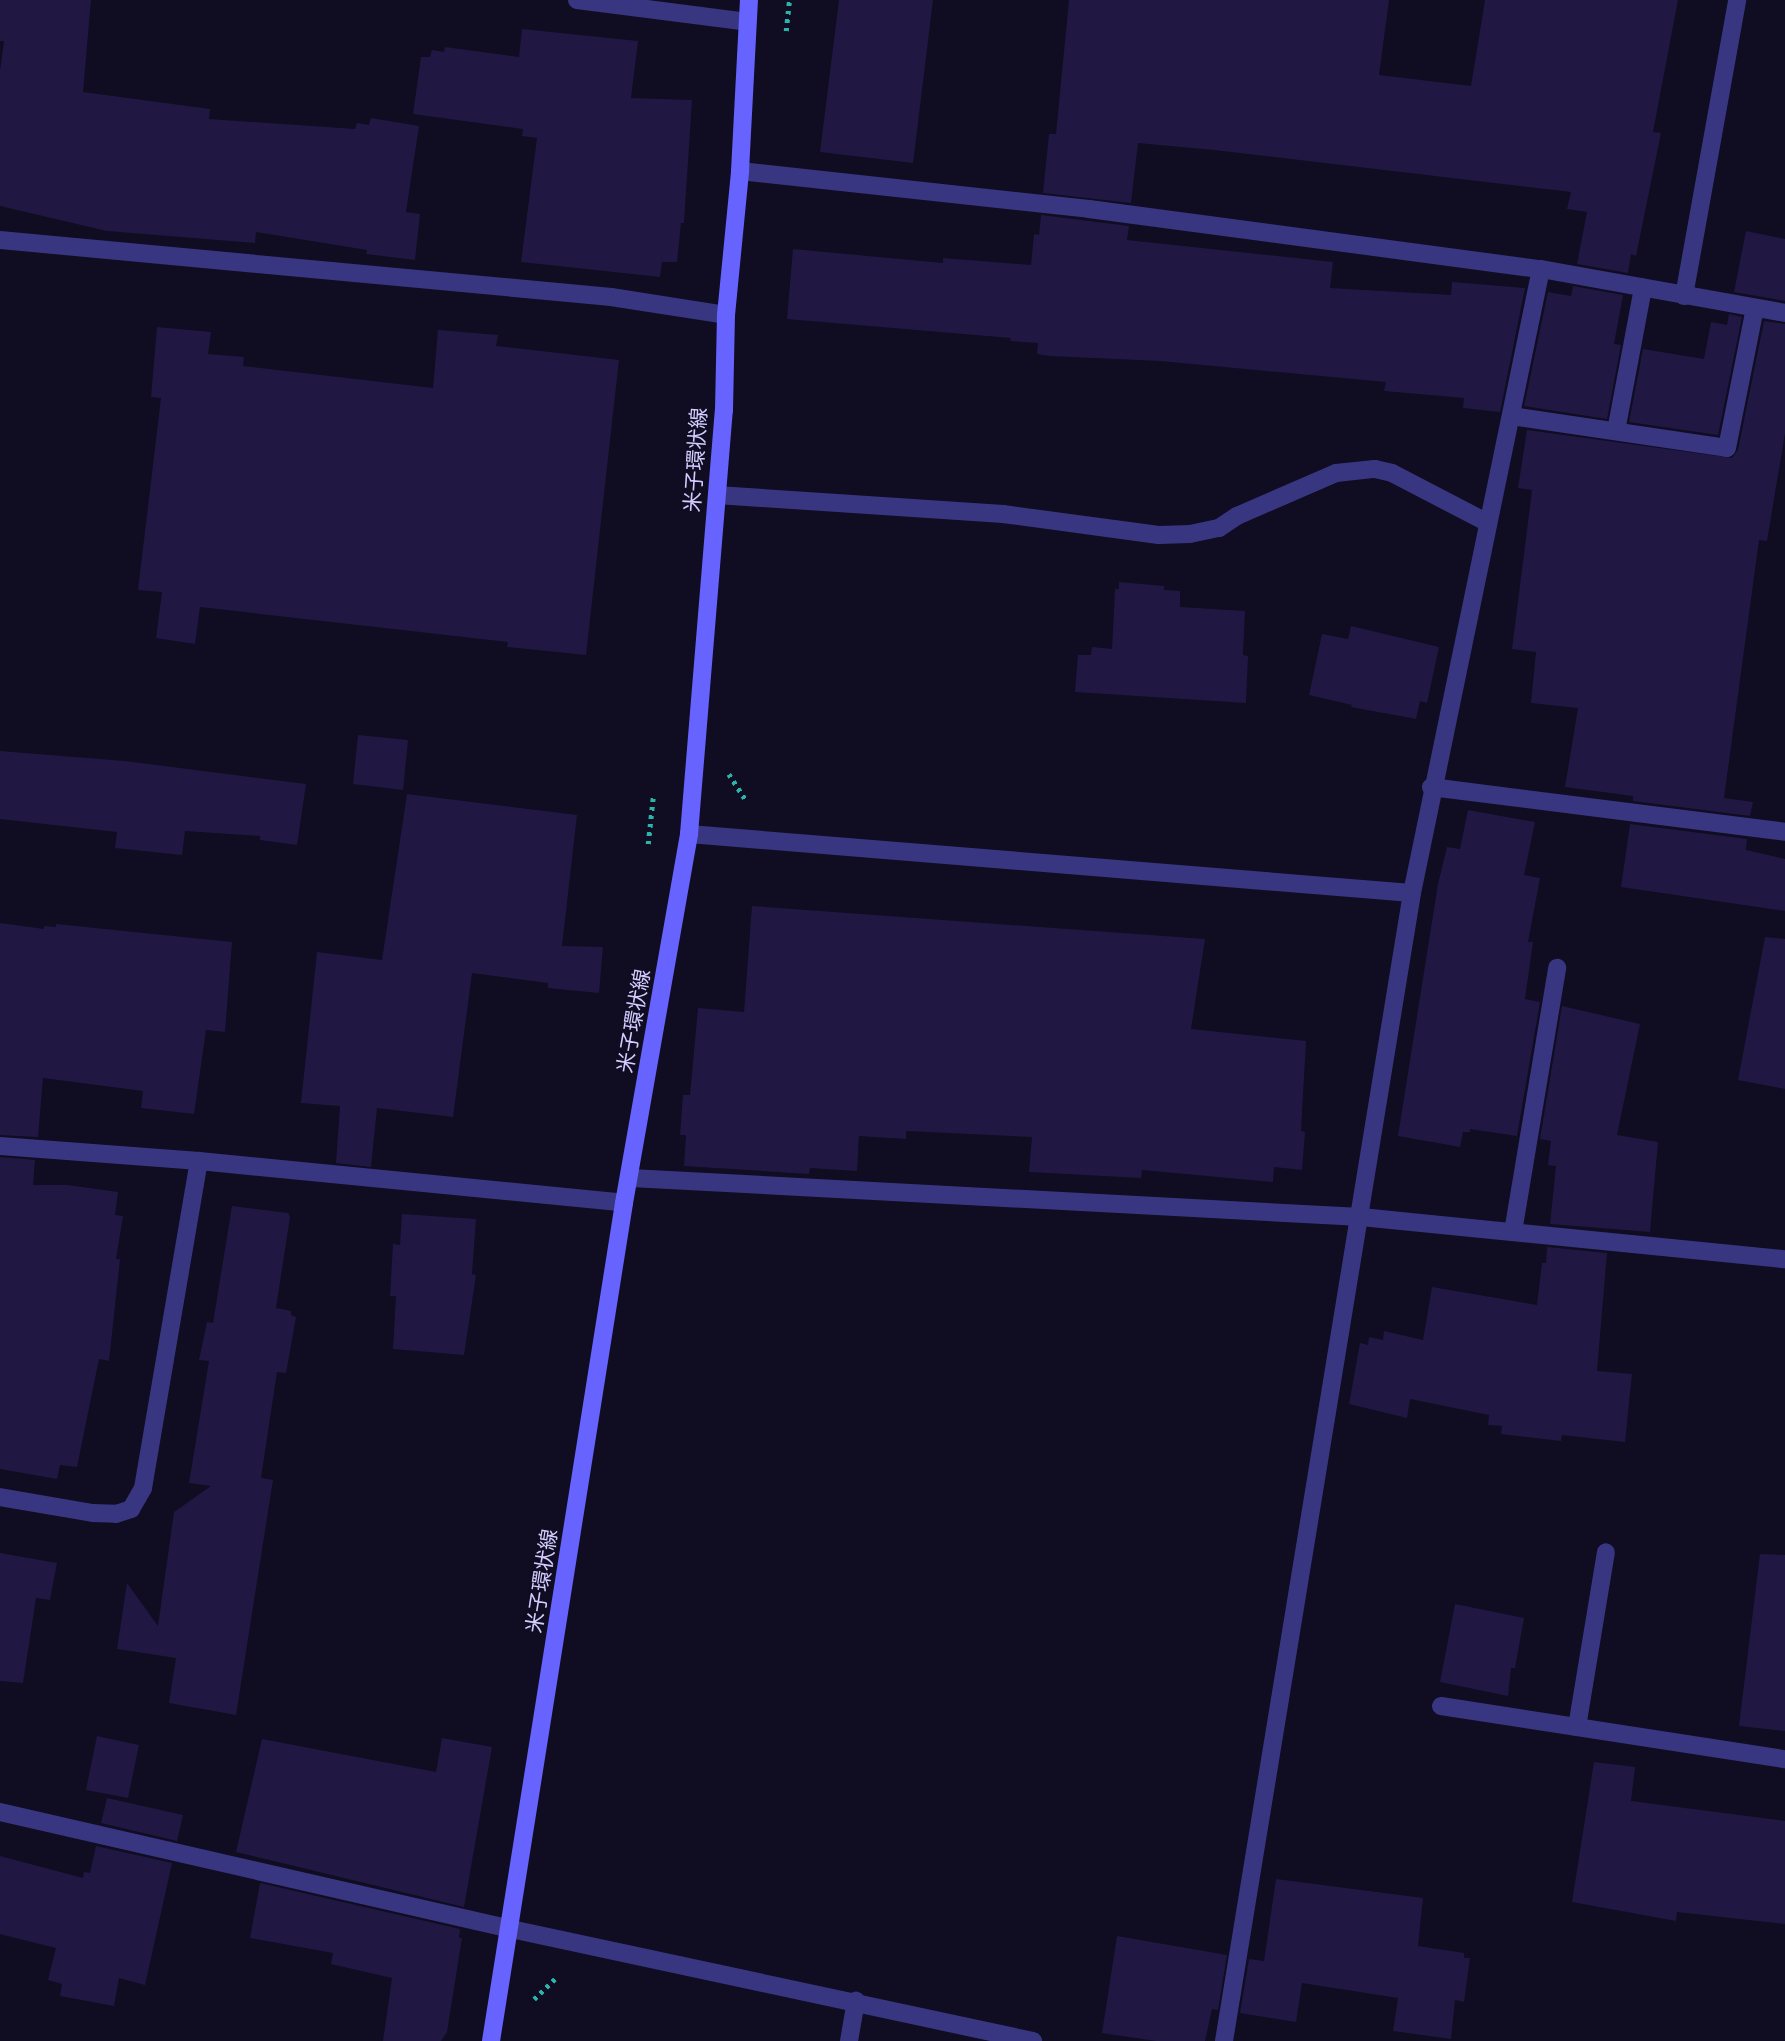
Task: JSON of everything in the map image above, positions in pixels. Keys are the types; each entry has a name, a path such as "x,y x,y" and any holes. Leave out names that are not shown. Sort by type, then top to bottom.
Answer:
{"main road":[{"name":"米子環状線","path":"491,2041 511,1929 624,1203 631,1178 689,834 724,410 726,315 740,171 749,0"}],"street":[{"path":"577,0 748,22"},
{"path":"1684,296 1737,0"},
{"path":"740,171 1089,209 1541,269 1785,313"},
{"path":"0,240 611,297 726,315"},
{"path":"1224,2041 1412,893 1431,787 1541,269"},
{"path":"1616,431 1643,288"},
{"path":"1511,416 1727,448 1755,307"},
{"path":"717,495 1003,514 1159,535 1190,534 1219,528 1237,516 1336,473 1375,469 1392,473 1488,523"},
{"path":"1431,787 1785,832"},
{"path":"689,834 1412,893"},
{"path":"1513,1232 1557,968"},
{"path":"0,1146 199,1161 624,1203"},
{"path":"0,1497 93,1513 116,1514 131,1508 143,1488 199,1161"},
{"path":"631,1178 1361,1217 1785,1259"},
{"path":"1577,1727 1606,1552"},
{"path":"1441,1706 1785,1759"},
{"path":"0,1812 511,1929 856,2001 1032,2041"},
{"path":"849,2041 856,2001"}],"path":[{"path":"646,858 654,789"},
{"path":"534,2000 568,1968"}],"building":[{"path":"0,0 91,0 83,92 210,109 209,119 355,129 357,123 369,125 371,118 419,126 406,212 420,214 415,260 366,254 367,250 256,232 255,243 107,231 0,206 0,71 4,41 0,41"},
{"path":"839,0 933,0 913,163 820,152"},
{"path":"1069,0 1389,0 1379,75 1471,86 1485,0 1678,0 1653,132 1661,133 1636,256 1631,254 1628,273 1577,264 1587,212 1567,209 1571,192 1214,150 1138,143 1131,203 1043,193 1049,134 1056,134"},
{"path":"522,29 638,41 631,98 692,100 684,223 681,223 677,262 662,262 660,277 521,262 537,138 522,136 523,129 413,114 421,57 430,57 432,50 444,52 445,47 519,57"},
{"path":"1041,215 1129,226 1127,240 1333,262 1330,288 1451,295 1452,282 1525,288 1500,412 1463,408 1464,398 1384,391 1386,382 1160,361 1050,356 1037,354 1038,343 1010,341 1011,338 787,319 793,249 943,263 943,258 1031,265 1034,234 1039,235"},
{"path":"1746,231 1785,239 1785,301 1734,292"},
{"path":"1573,286 1623,295 1614,344 1621,345 1607,419 1524,406 1548,292 1571,296"},
{"path":"1729,314 1742,317 1718,435 1629,422 1643,349 1704,359 1711,322 1727,325"},
{"path":"1764,321 1785,324 1785,433 1767,541 1759,540 1724,798 1753,802 1750,816 1633,801 1633,796 1565,787 1578,708 1531,703 1536,652 1512,649 1532,490 1518,488 1527,430 1732,458 1738,450"},
{"path":"157,327 211,332 208,354 244,357 243,366 433,388 438,330 498,335 496,346 619,360 586,655 507,647 508,642 200,607 195,644 156,638 162,592 138,590 161,398 151,397"},
{"path":"1119,582 1164,586 1164,590 1180,591 1180,607 1245,611 1243,655 1248,656 1246,703 1075,692 1078,655 1091,655 1092,647 1112,649 1115,589 1119,589"},
{"path":"1351,626 1439,647 1427,703 1420,701 1416,719 1351,707 1352,705 1309,695 1322,634 1348,639"},
{"path":"358,735 408,740 403,790 353,784"},
{"path":"0,751 125,761 306,784 297,845 260,840 260,836 185,831 182,855 115,848 117,832 0,819"},
{"path":"407,794 577,815 562,946 603,947 599,993 548,988 548,983 472,973 453,1117 377,1108 371,1167 336,1163 340,1106 301,1103 317,952 382,960"},
{"path":"1468,810 1535,822 1524,875 1540,878 1528,942 1533,942 1525,999 1540,1002 1517,1136 1470,1129 1470,1132 1463,1132 1460,1147 1398,1136 1438,884 1447,847 1460,849"},
{"path":"1630,824 1747,839 1746,850 1785,859 1785,911 1621,887"},
{"path":"752,906 1205,939 1191,1029 1306,1041 1301,1131 1305,1132 1302,1170 1274,1167 1273,1182 1142,1170 1141,1178 1029,1172 1032,1137 906,1131 906,1139 859,1136 857,1171 810,1168 809,1174 684,1166 686,1135 680,1135 683,1095 690,1095 698,1008 744,1012"},
{"path":"0,923 44,929 44,926 56,927 56,924 232,942 225,1032 206,1030 194,1114 141,1108 143,1091 43,1078 38,1137 0,1135"},
{"path":"1765,937 1785,939 1785,1089 1738,1080"},
{"path":"1562,1006 1640,1024 1617,1135 1658,1142 1650,1232 1550,1224 1556,1166 1548,1165 1551,1141 1540,1139"},
{"path":"0,1157 35,1160 33,1185 67,1185 118,1192 115,1215 123,1216 116,1259 120,1259 109,1361 99,1359 77,1467 60,1465 57,1479 0,1469"},
{"path":"232,1206 288,1213 290,1217 276,1308 291,1311 291,1315 296,1317 286,1373 277,1372 261,1478 273,1480 236,1715 169,1703 176,1658 117,1649 127,1583 158,1626 174,1512 211,1486 189,1483 209,1361 199,1360 207,1322 213,1323"},
{"path":"402,1214 476,1219 472,1274 476,1275 464,1355 393,1349 396,1296 390,1296 393,1244 400,1245"},
{"path":"1547,1247 1607,1253 1597,1371 1632,1374 1625,1442 1562,1435 1561,1441 1501,1434 1502,1426 1488,1425 1489,1415 1410,1399 1407,1418 1349,1404 1360,1343 1368,1345 1369,1337 1383,1340 1384,1331 1423,1340 1432,1287 1537,1305 1542,1263 1546,1263"},
{"path":"0,1553 57,1563 50,1600 36,1598 23,1683 0,1681"},
{"path":"1760,1554 1785,1555 1785,1731 1739,1726"},
{"path":"1455,1604 1524,1618 1515,1668 1511,1668 1508,1696 1440,1682"},
{"path":"97,1736 139,1745 128,1798 86,1790"},
{"path":"442,1738 492,1747 464,1907 236,1852 262,1739 436,1772"},
{"path":"1594,1762 1635,1767 1631,1801 1785,1821 1785,1924 1677,1912 1676,1921 1572,1902"},
{"path":"107,1798 183,1815 177,1841 101,1823"},
{"path":"96,1846 172,1863 145,1985 119,1978 114,2006 60,1996 62,1984 48,1980 56,1948 0,1934 0,1856 83,1878 84,1872 90,1873"},
{"path":"1276,1879 1423,1898 1418,1946 1464,1953 1464,1958 1470,1958 1464,2002 1455,2000 1451,2039 1393,2031 1398,1998 1302,1983 1296,2022 1240,2013 1249,1959 1264,1961"},
{"path":"260,1883 460,1929 459,1938 462,1938 447,2032 441,2041 383,2041 392,1978 331,1964 333,1953 250,1938"},
{"path":"1117,1936 1227,1955 1218,2010 1212,2009 1205,2041 1156,2041 1102,2033"}]}
